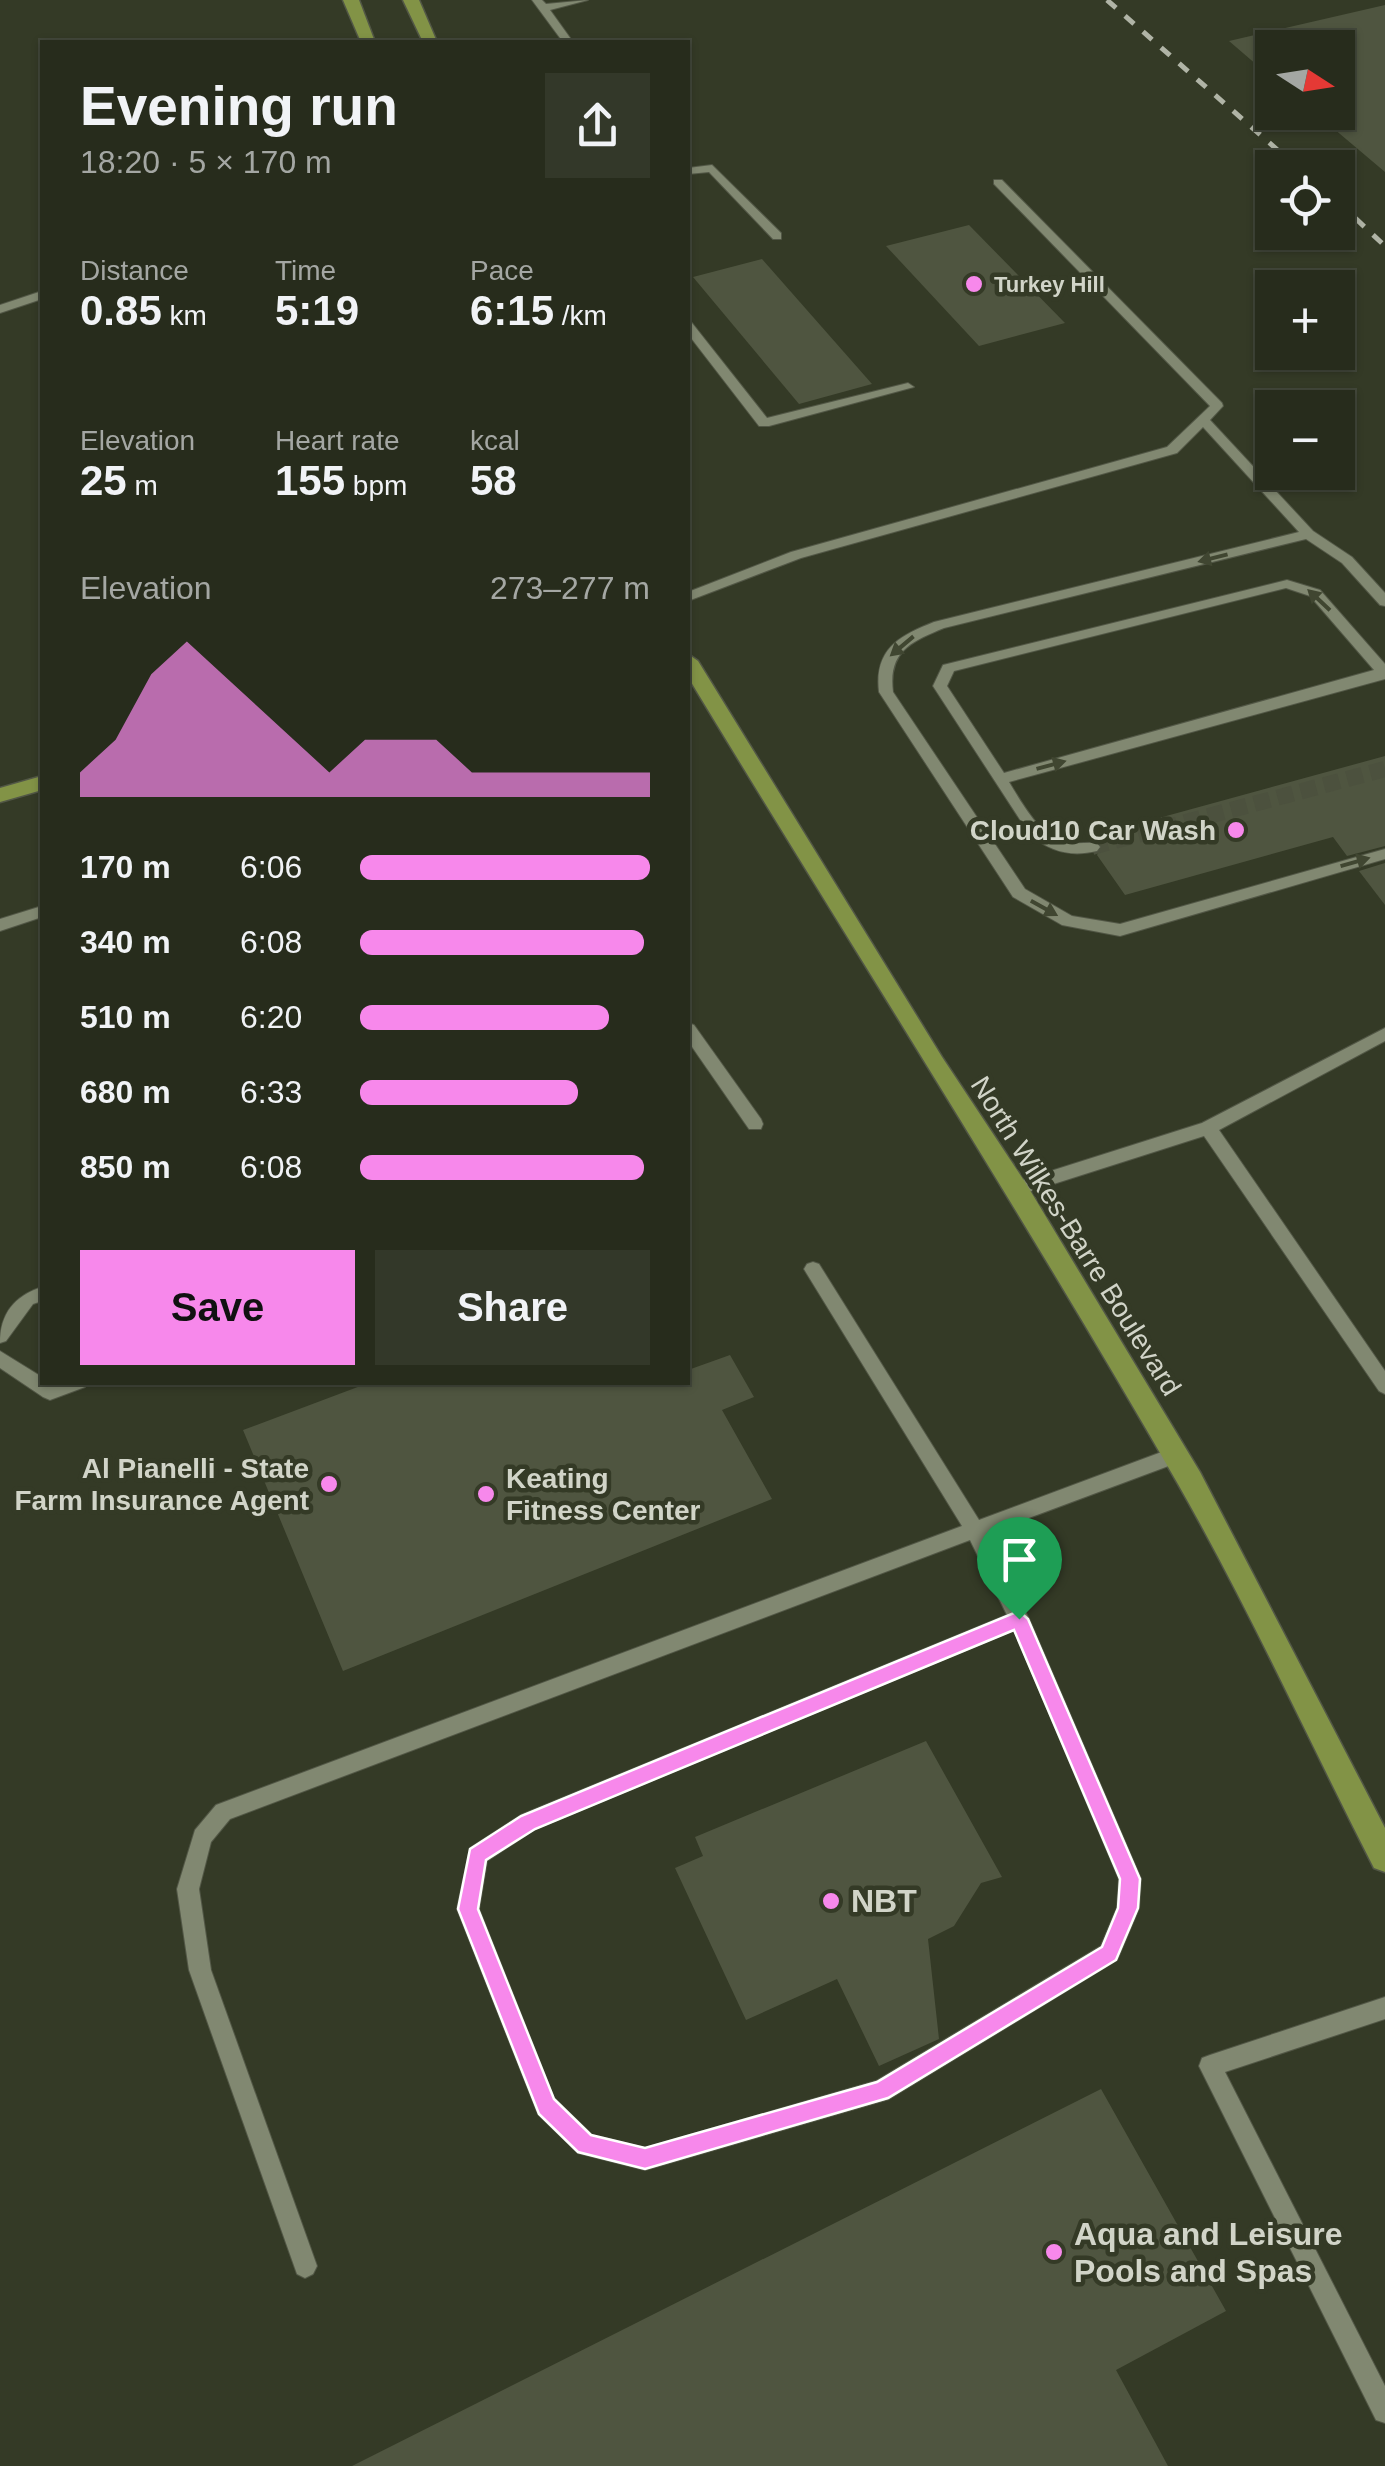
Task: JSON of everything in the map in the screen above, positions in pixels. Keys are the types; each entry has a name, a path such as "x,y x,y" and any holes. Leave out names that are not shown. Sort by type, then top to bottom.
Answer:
{"main road":[{"path":"351,0 367,40"},
{"path":"410,0 429,40"},
{"name":"North Wilkes-Barre Boulevard","path":"690,664 913,1029 1016,1189 1175,1454 1385,1858"},
{"path":"0,795 40,784"}],"street":[{"path":"567,40 541,4 583,0"},
{"path":"690,171 712,168 776,236"},
{"path":"690,596 796,555 1172,450 1218,406 998,182"},
{"path":"0,309 40,296"},
{"path":"690,329 764,423 908,387"},
{"path":"1202,420 1308,534 1346,560 1385,602"},
{"path":"1308,534 939,625 916,634 887,659 882,674 886,692 1019,893 1041,908 1079,924 1120,930 1385,854"},
{"path":"1000,779 1385,673 1315,593 1287,584 948,668 941,677 943,694 1032,831 1065,849 1092,846"},
{"path":"0,925 40,913"},
{"path":"690,1031 755,1124"},
{"path":"1016,1189 1208,1128 1385,1034"},
{"path":"1208,1128 1385,1386"},
{"path":"813,1269 975,1531 1019,1619 1130,1879 1128,1908 1109,1954 881,2091 645,2158 586,2144 546,2106 468,1909 477,1855 528,1822 1019,1619"},
{"path":"0,1336 27,1299 40,1295"},
{"path":"0,1358 50,1392 70,1385"},
{"path":"305,2266 200,1970 188,1889 202,1838 223,1812 1175,1454"},
{"path":"1385,2008 1210,2066 1385,2411"}],"building":[{"path":"1385,5 1385,172 1335,130 1355,130 1355,30 1277,30"},
{"path":"1255,35 1255,63 1229,41"},
{"name":"Turkey Hill","path":"969,225 1065,323 979,346 886,246"},
{"path":"762,259 872,384 799,404 693,277"},
{"name":"Cloud10 Car Wash","path":"1385,756 1385,846 1347,856 1333,837 1125,895 1097,855 1103,845 1097,839 1086,838"},
{"path":"1385,863 1385,905 1359,871"},
{"path":"730,1355 754,1397 722,1410 772,1499 343,1671 243,1430 363,1385 690,1385 690,1369"},
{"name":"NBT","path":"926,1741 1002,1877 981,1883 954,1926 928,1939 939,2039 879,2066 837,1979 746,2020 675,1868 703,1856 695,1837"},
{"path":"1101,2089 1226,2311 1116,2370 1168,2466 352,2466"}],"tunnel":[{"path":"1092,847 1385,769"}],"railway":[{"path":"1107,0 1278,150"},
{"path":"1355,218 1385,246"}],"place":[{"name":"Turkey Hill","path":"974,284"},
{"name":"Cloud10 Car Wash","path":"1236,830"},
{"name":"Al Pianelli - State Farm Insurance Agent","path":"329,1484"},
{"name":"Keating Fitness Center","path":"486,1494"},
{"name":"NBT","path":"831,1901"},
{"name":"Aqua and Leisure Pools and Spas","path":"1054,2252"}],"route":[{"path":"1019,1619 1130,1879 1128,1908 1109,1954 881,2091 645,2158 586,2144 546,2106 468,1909 477,1855 528,1822 1019,1619"}]}
